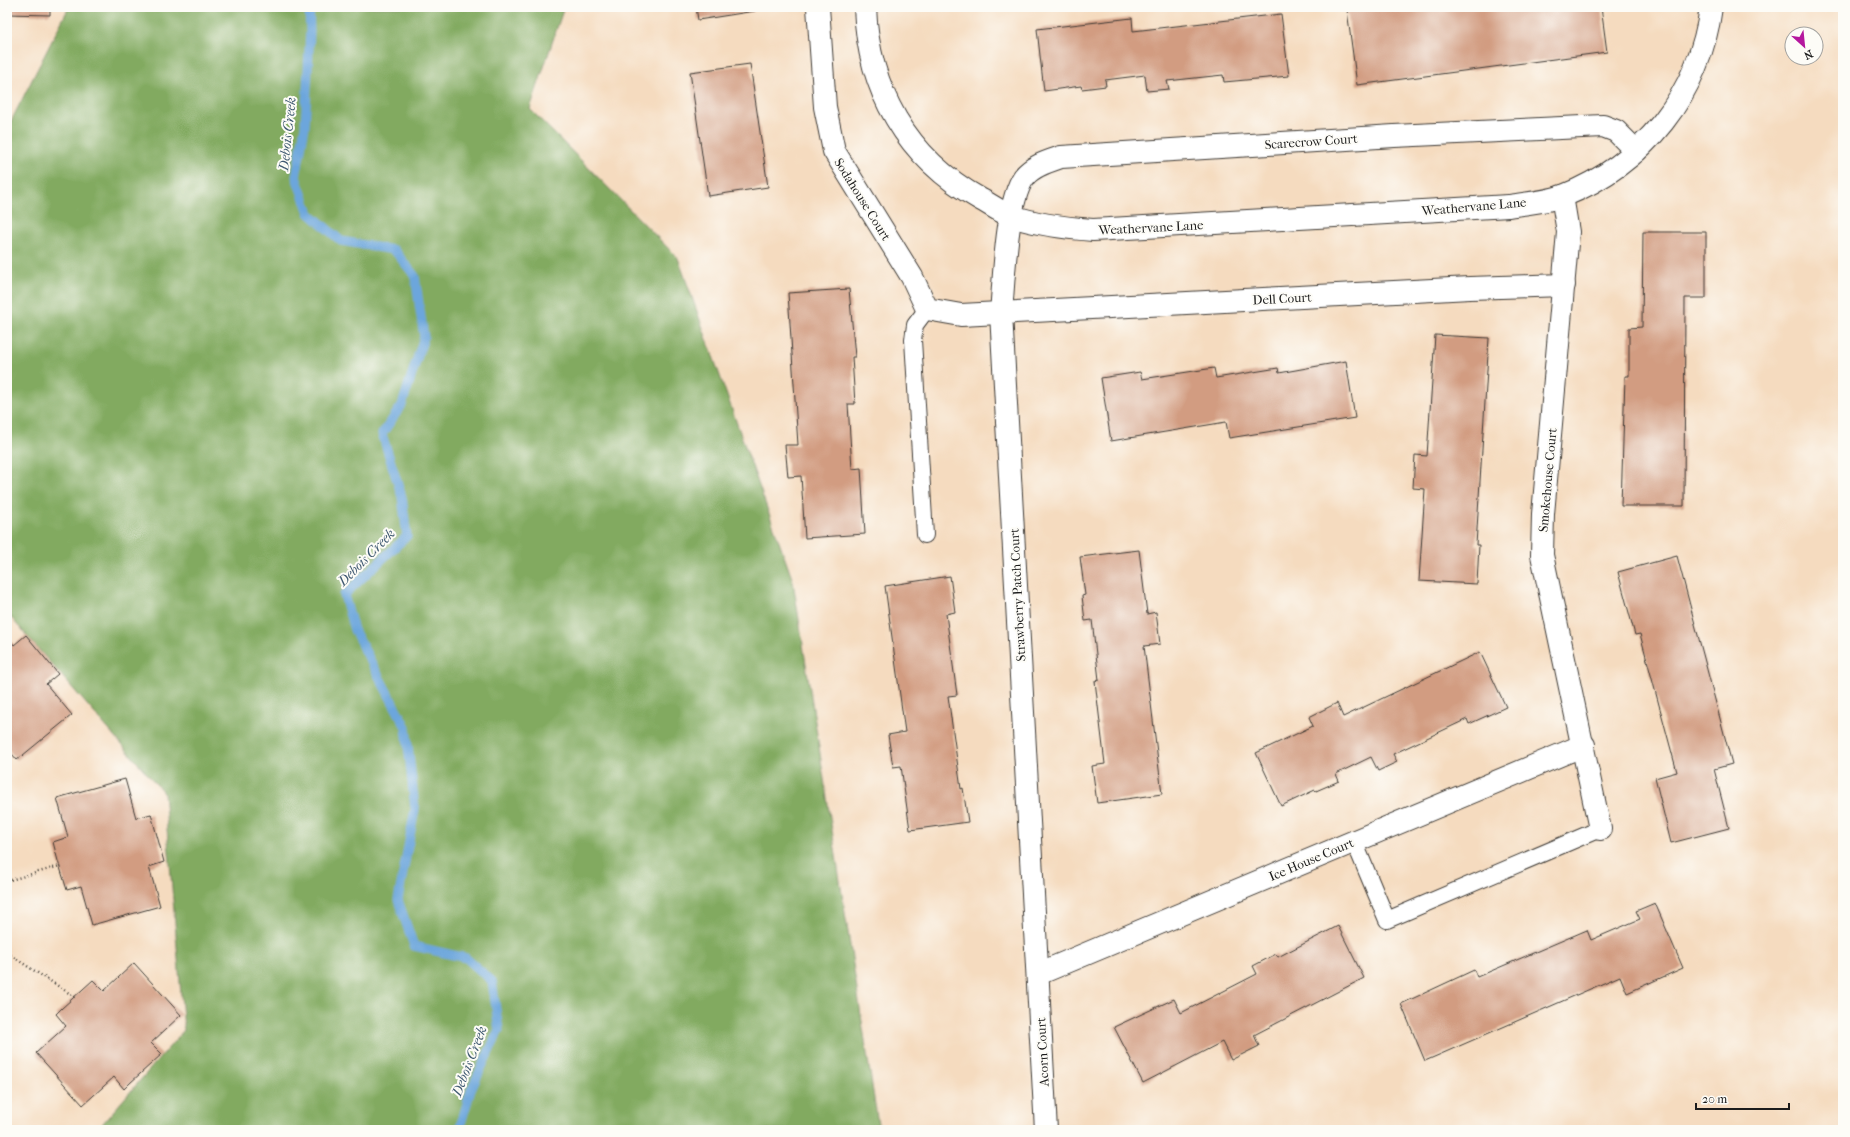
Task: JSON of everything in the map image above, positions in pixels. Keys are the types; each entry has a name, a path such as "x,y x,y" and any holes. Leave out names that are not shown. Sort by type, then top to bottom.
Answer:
{"street":[{"name":"Sodahouse Court","path":"818,7 825,107 834,152 912,277 927,309"},
{"name":"Weathervane Lane","path":"865,7 872,63 885,98 903,131 923,156 955,184 1011,216 1064,228 1093,230 1563,204 1636,151 1662,125 1682,95 1694,71 1701,51 1711,7"},
{"name":"Scarecrow Court","path":"1011,216 1016,193 1024,176 1044,162 1061,157 1394,136 1603,126 1616,131 1636,151"},
{"name":"Smokehouse Court","path":"1563,204 1568,232 1543,514 1542,555 1584,745 1600,829"},
{"name":"Strawberry Patch Court","path":"1011,216 1001,313 1038,974"},
{"name":"Dell Court","path":"1001,313 1454,288 1564,284"},
{"path":"927,309 961,315 1001,313"},
{"name":"Ice House Court","path":"1038,974 1584,745"},
{"name":"Acorn Court","path":"1038,974 1046,1130"}],"lane":[{"path":"925,535 913,340 915,325 927,309"},
{"path":"1354,841 1387,920 1600,829"}],"path":[{"path":"7,881 60,866"},
{"path":"7,953 75,997"}],"green space":[{"path":"69,7 564,7 530,109 678,258 793,581 879,1130 97,1130 184,1030 164,793 7,613 7,129"}],"building":[{"path":"7,7 50,7 50,15 7,14"},
{"path":"696,7 754,7 755,11 698,20"},
{"path":"1371,7 1601,7 1607,52 1357,85 1347,10"},
{"path":"1281,14 1289,76 1224,82 1223,75 1167,81 1169,89 1147,91 1145,75 1105,80 1106,86 1082,89 1081,86 1044,91 1037,29 1132,18 1133,31"},
{"path":"750,64 768,187 708,196 690,72"},
{"path":"1643,232 1706,232 1706,298 1685,298 1684,506 1621,506 1625,376 1629,376 1629,328 1642,327"},
{"path":"849,289 855,357 852,357 855,404 848,404 852,469 861,468 865,534 805,538 801,476 788,477 785,445 798,445 788,293"},
{"path":"1435,335 1489,338 1476,545 1479,545 1477,584 1419,581 1425,489 1413,488 1415,455 1427,456"},
{"path":"1346,361 1355,418 1229,438 1226,422 1111,441 1101,378 1140,372 1142,379 1214,368 1216,378 1278,368 1279,373"},
{"path":"1139,550 1147,614 1156,612 1160,644 1144,646 1162,794 1097,803 1092,766 1105,764 1095,681 1099,680 1092,620 1085,621 1082,596 1085,595 1080,557"},
{"path":"1677,556 1732,764 1714,769 1729,828 1671,843 1655,778 1677,772 1640,634 1635,635 1618,572"},
{"path":"950,576 955,612 946,614 957,695 948,696 961,789 963,788 968,822 910,830 901,766 893,767 888,735 905,732 885,586"},
{"path":"26,635 58,674 46,684 72,715 17,760 7,748 7,636 14,645"},
{"path":"1480,652 1506,707 1469,724 1467,719 1393,754 1397,762 1378,771 1371,757 1336,774 1339,781 1316,791 1315,790 1281,806 1256,753 1313,726 1309,717 1337,703 1343,717"},
{"path":"125,779 136,818 151,814 159,843 164,862 149,867 160,906 92,925 81,886 67,890 58,861 53,842 68,837 57,798"},
{"path":"1655,903 1683,968 1627,993 1620,976 1425,1061 1401,1004 1474,970 1477,977 1587,930 1591,940 1640,919 1636,911"},
{"path":"1338,926 1364,978 1254,1035 1259,1046 1231,1060 1222,1042 1143,1083 1114,1027 1174,999 1181,1013 1257,974 1253,966 1276,954 1278,957"},
{"path":"134,963 181,1015 151,1043 162,1054 124,1089 114,1077 83,1105 36,1053 66,1026 56,1014 62,1008 93,980 104,991"}],"waterway":[{"name":"Debois Creek","path":"309,7 310,31 305,127 296,177 309,213 341,241 394,250 415,276 424,337 402,405 382,434 402,497 407,536 344,595 354,630 406,727 415,809 398,900 414,946 466,958 492,981 499,1030 471,1090 459,1130"}]}
